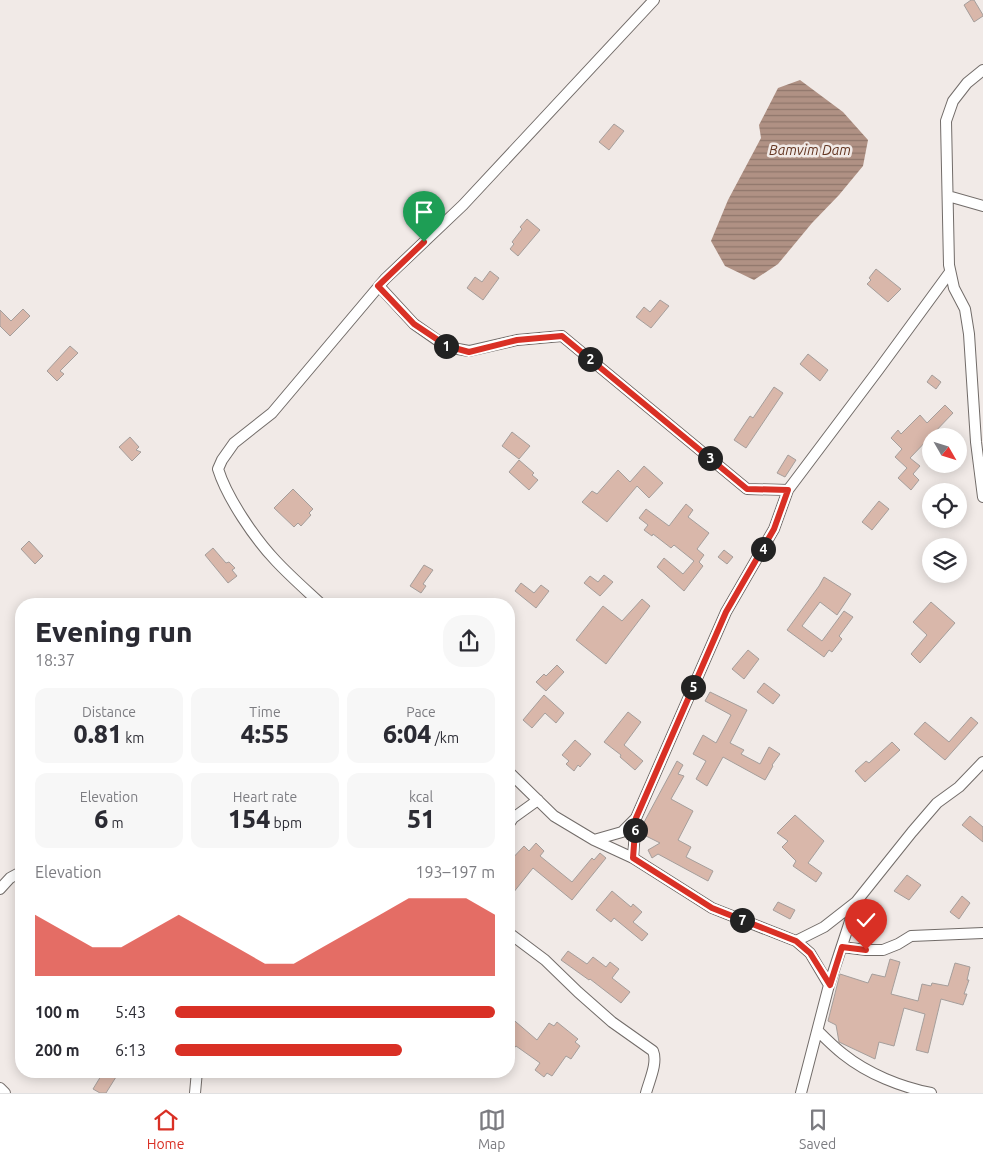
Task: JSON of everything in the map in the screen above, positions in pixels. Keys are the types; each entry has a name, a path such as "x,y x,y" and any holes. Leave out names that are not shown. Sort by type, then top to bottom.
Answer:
{"street":[{"path":"315,598 276,561 260,542 226,490 218,469 222,460 234,443 272,413 378,286 463,205 654,0"},
{"path":"983,70 967,84 953,101 946,120 950,272 954,288 965,309 969,334 976,442 983,497"},
{"path":"948,196 983,206"},
{"path":"633,858 636,818 726,612 774,529 788,490 950,272"},
{"path":"378,286 414,324 447,346 469,352 517,340 562,336 747,489 788,490"},
{"path":"796,941 824,927 856,902 937,803 959,787 983,762"},
{"path":"515,778 554,816 594,840 633,858 712,908 796,941 810,953 830,985"},
{"path":"515,817 538,800"},
{"path":"594,840 622,832 636,818"},
{"path":"0,889 15,875"},
{"path":"801,1093 830,985 856,902"},
{"path":"842,947 883,950 911,936 983,933"},
{"path":"515,938 545,960 612,1022 653,1051 655,1056 654,1064 646,1093"},
{"path":"818,1031 844,1055 858,1064 913,1090 931,1093"},
{"path":"195,1093 196,1078"},
{"path":"0,1088 5,1093"}],"water":[{"name":"Bamvim Dam","path":"800,80 843,112 868,140 863,166 778,264 754,280 725,266 711,241 728,200 761,138 759,125 778,88"}],"building":[{"path":"974,0 983,15 974,22 964,5"},
{"path":"614,124 624,131 609,150 599,142"},
{"path":"527,219 540,230 518,256 510,249 514,244 512,242 522,229 520,227"},
{"path":"876,269 901,289 888,302 867,284"},
{"path":"490,271 499,278 483,300 467,288 475,277 482,282"},
{"path":"660,300 669,306 651,328 636,317 644,307 650,312"},
{"path":"23,309 30,316 10,336 0,326 0,310 11,321"},
{"path":"70,346 78,353 60,371 64,374 57,381 47,371"},
{"path":"808,354 828,370 820,381 800,364"},
{"path":"932,375 941,382 936,389 927,382"},
{"path":"774,387 783,393 746,448 734,440 750,416 753,418"},
{"path":"945,405 953,413 939,428 922,428 922,445 910,458 920,466 913,474 919,480 911,490 898,478 907,468 895,457 902,449 891,438 898,430 901,434 920,415 927,423"},
{"path":"512,432 530,446 519,459 502,446"},
{"path":"130,437 139,447 136,450 141,452 132,461 119,447"},
{"path":"788,455 796,460 785,477 777,473"},
{"path":"519,460 534,473 532,475 538,480 529,490 509,472"},
{"path":"644,466 663,483 649,498 637,486 607,522 582,502 592,491 597,494 618,470 630,482"},
{"path":"293,489 313,509 309,513 311,515 301,526 298,523 294,527 274,508"},
{"path":"879,501 889,509 872,530 862,522"},
{"path":"686,504 693,510 688,517 709,533 697,549 704,555 699,562 703,566 684,591 657,567 664,558 683,574 694,561 674,545 671,548 653,534 652,536 644,530 648,525 639,518 646,509 669,526"},
{"path":"29,541 43,556 35,564 21,549"},
{"path":"213,548 226,563 229,562 235,568 232,570 237,576 228,583 205,555"},
{"path":"724,550 733,557 727,564 718,557"},
{"path":"424,565 433,570 423,584 426,586 421,593 410,586"},
{"path":"604,575 613,582 600,596 584,583 590,576 598,582"},
{"path":"824,577 851,594 837,615 820,602 802,626 822,641 844,611 853,617 839,636 842,639 832,652 829,650 824,657 787,630"},
{"path":"521,583 534,593 541,585 549,591 536,608 515,591"},
{"path":"642,599 650,606 606,664 576,640 603,606 622,621"},
{"path":"931,602 955,623 920,663 911,654 927,635 913,622"},
{"path":"748,650 759,659 744,679 732,669"},
{"path":"557,665 564,672 546,691 536,682 544,674 546,676"},
{"path":"764,683 780,695 773,704 757,692"},
{"path":"710,692 747,710 730,743 744,750 741,754 760,764 769,747 780,754 765,780 723,757 707,786 696,779 706,761 693,754 703,735 716,743 731,715 705,701"},
{"path":"544,695 564,713 556,723 545,713 532,728 523,720"},
{"path":"628,712 641,722 624,745 643,761 635,770 620,757 621,755 604,742"},
{"path":"971,717 978,723 945,760 914,734 925,722 949,742"},
{"path":"575,740 591,754 574,771 566,764 569,761 562,755"},
{"path":"892,742 900,750 865,782 855,771 866,761 869,763"},
{"path":"677,761 683,765 678,774 684,776 671,799 693,811 678,840 691,847 686,857 713,871 708,881 658,854 652,858 648,850 660,843 642,834 642,826"},
{"path":"795,815 824,841 808,863 822,873 816,882 793,866 796,861 782,847 788,841 777,833"},
{"path":"970,816 983,827 983,842 962,825"},
{"path":"536,843 544,851 540,856 572,882 592,858 594,860 600,853 606,858 572,900 533,868 515,890 515,856 524,846 529,851"},
{"path":"907,875 921,885 909,900 894,891"},
{"path":"612,891 631,907 633,904 642,912 633,922 648,934 642,941 614,918 611,922 596,910"},
{"path":"962,896 970,903 959,919 950,912"},
{"path":"778,902 795,910 790,919 773,910"},
{"path":"568,951 587,964 593,957 606,967 610,962 619,969 612,978 630,992 621,1003 561,960"},
{"path":"890,959 900,962 891,994 918,1001 922,984 931,986 932,983 948,986 955,963 970,967 967,980 969,980 964,994 967,994 963,1005 941,999 928,1053 916,1050 925,1014 904,1008 894,1046 879,1042 875,1059 839,1042 836,1025 828,1021 840,974 868,983 872,974 885,977"},
{"path":"515,1021 537,1040 549,1023 554,1026 557,1022 578,1039 575,1042 580,1046 571,1059 566,1056 552,1076 547,1073 544,1077 535,1070 540,1063 516,1046 515,1047"},
{"path":"100,1078 115,1078 106,1093 100,1093 93,1089"}],"route":[{"path":"424,242 378,286 414,324 447,346 469,352 517,340 562,336 747,489 788,490 774,529 726,612 636,818 633,858 712,908 796,941 810,953 830,985 842,947 866,950"}]}
